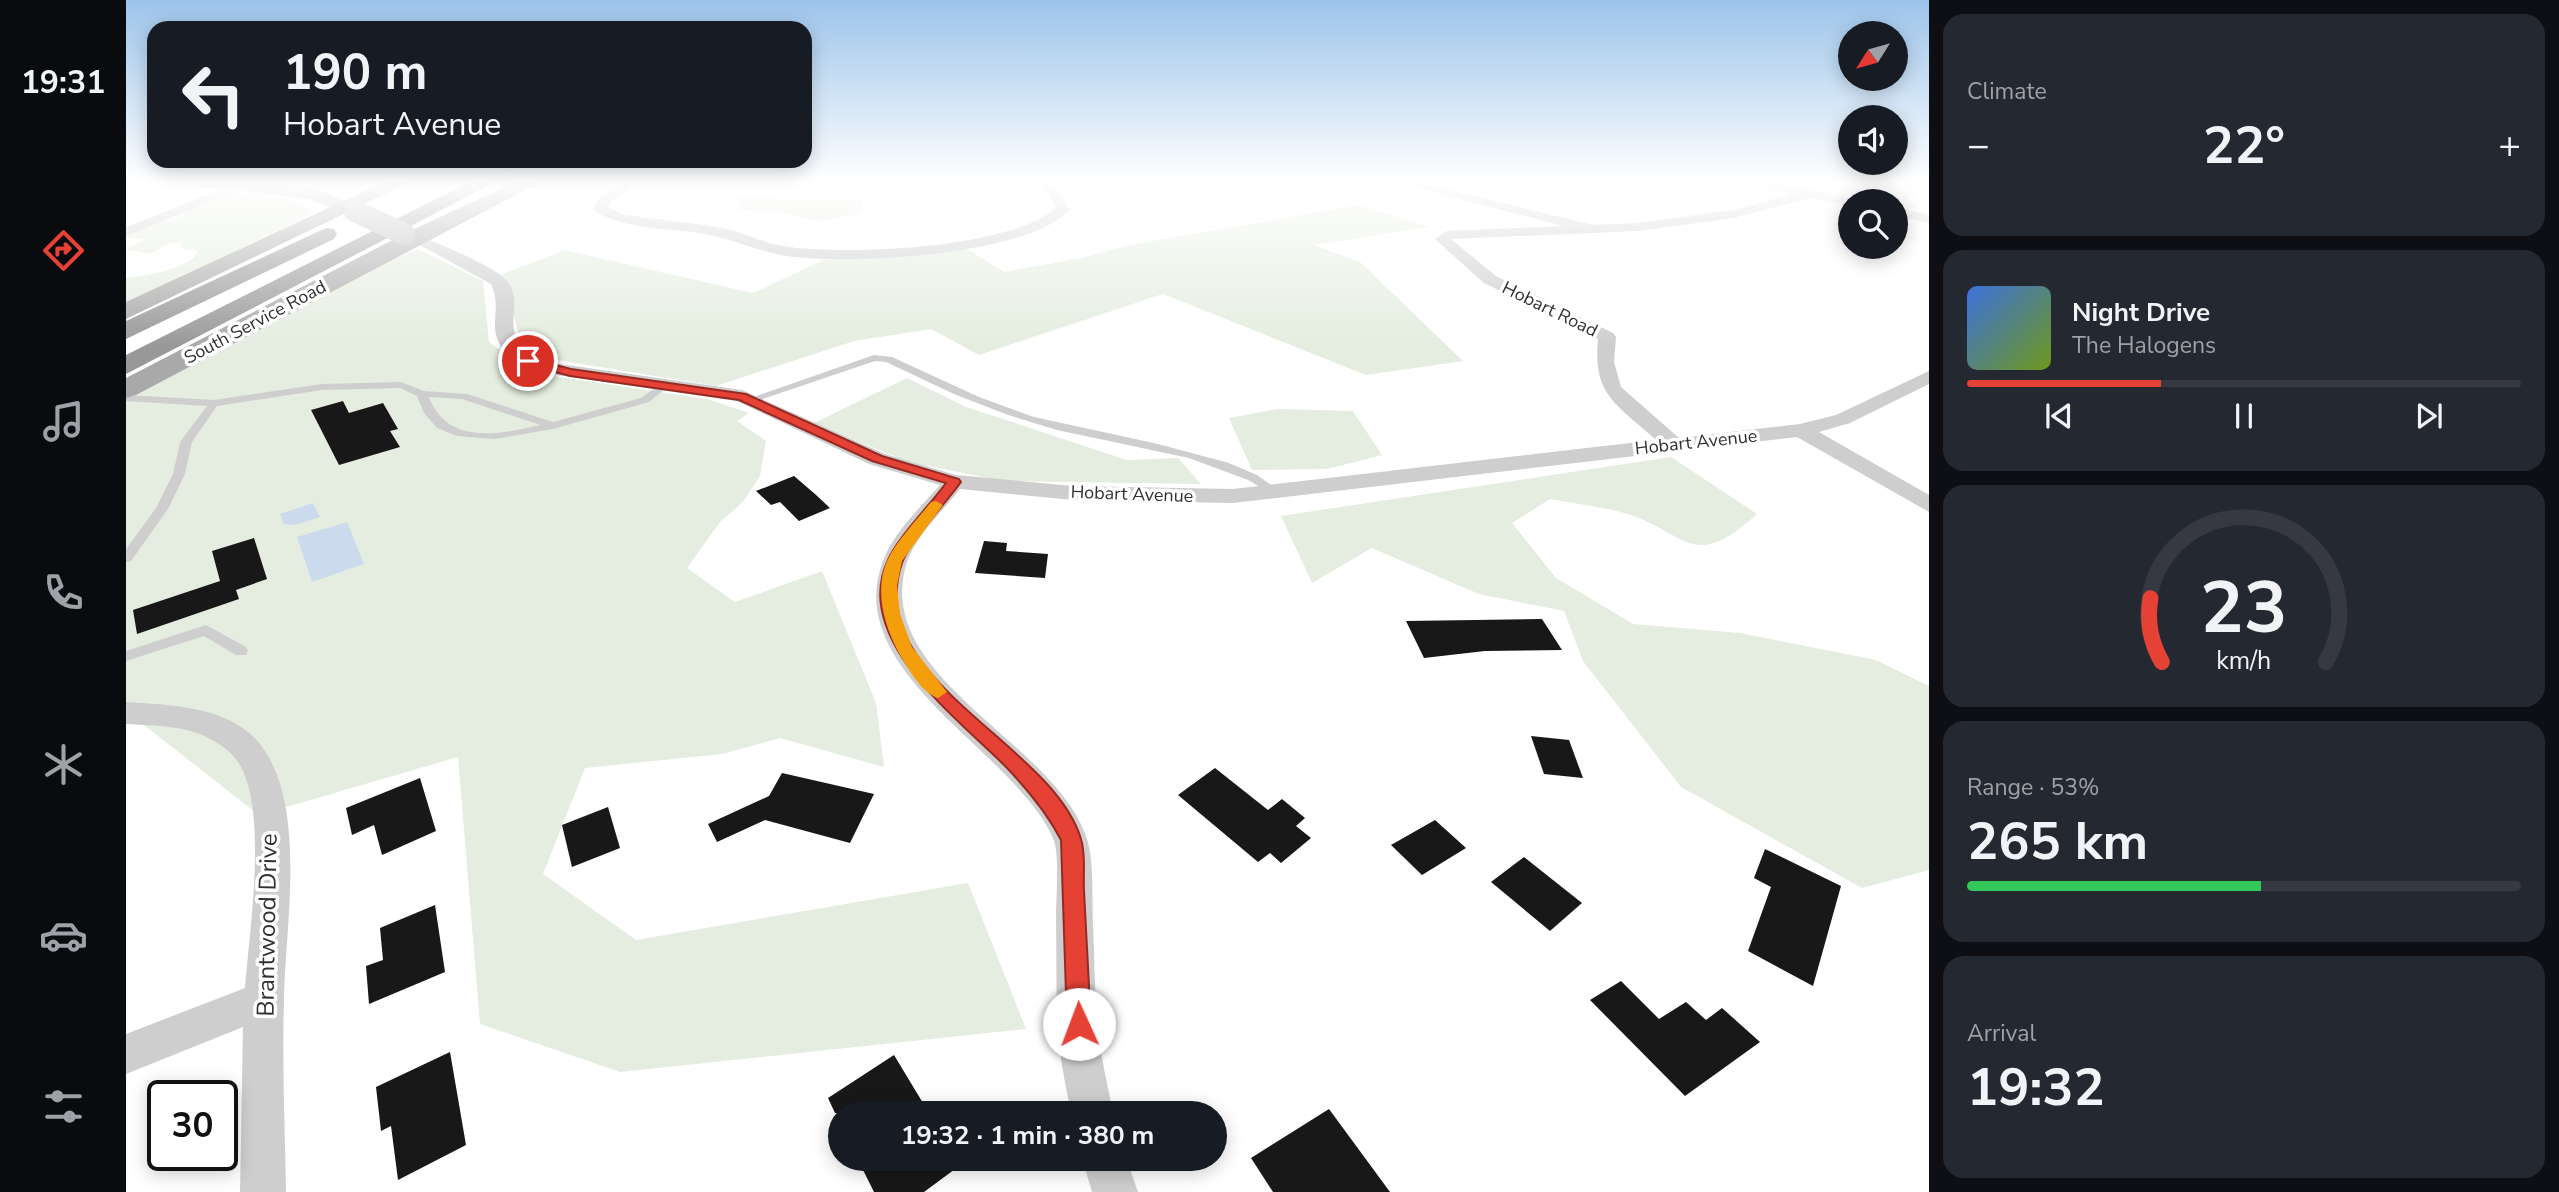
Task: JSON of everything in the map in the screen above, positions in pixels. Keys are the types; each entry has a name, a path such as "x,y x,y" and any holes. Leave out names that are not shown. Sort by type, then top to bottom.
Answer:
{"highway":[{"path":"126,331 323,236"},
{"path":"126,366 380,236"}],"main road":[{"path":"126,311 292,236"},
{"name":"South Service Road","path":"126,389 409,236"}],"street":[{"name":"Hobart Avenue","path":"409,236 498,281 505,296 505,337 512,350 528,361 570,372 724,393 750,400 877,459 954,482 1048,491 1165,497 1233,496 1801,430 1843,419 1929,377"},
{"path":"735,236 770,249 846,255 1011,236"},
{"name":"Hobart Road","path":"1446,236 1442,239 1463,260 1495,283 1583,321 1607,337 1605,362 1612,388 1673,444"},
{"path":"1801,430 1929,506"},
{"path":"954,482 895,560 890,586 891,614 904,648 923,677 1014,764 1055,809 1071,839 1080,1049 1089,1101"},
{"name":"Brantwood Drive","path":"126,713 181,716 218,727 249,754 266,793 273,845 264,1000 263,1192"},
{"path":"126,1055 264,1000"},
{"path":"1108,1171 1115,1192"}],"lane":[{"path":"750,400 874,358 888,359 988,406 1065,429 1221,466 1264,483 1274,491"},
{"path":"126,398 214,403 322,387 401,385 422,394 463,396 552,426"},
{"path":"422,394 425,407 438,423 461,436 514,435 645,400 664,386"},
{"path":"126,558 162,509 179,474 186,442 214,403"},
{"path":"126,656 206,630 241,651"}],"shaded area":[{"path":"126,236 267,236 126,304 126,278 177,267 186,263 198,251 181,248 181,241 167,244 150,254 126,250 145,239 126,238"},
{"path":"1184,236 1374,236 1314,245 1360,262 1463,361 1366,375 1163,294 979,355 931,329 854,341 716,386 557,360 521,342 502,274 565,250 753,293 823,260 964,247 1004,272 1081,258 1131,245"},
{"path":"418,249 483,281 489,342 532,373 707,399 749,413 737,421 766,441 760,476 743,502 720,522 687,568 735,602 822,571 876,703 884,767 780,738 722,754 585,768 543,874 636,940 968,883 1026,1029 620,1072 480,1024 458,757 259,815 126,711 126,400 348,278"},
{"path":"907,378 966,407 1127,460 1178,458 1201,484 1003,481 908,462 814,423"},
{"path":"1278,409 1353,411 1382,455 1327,469 1252,470 1229,418"},
{"path":"1671,457 1757,514 1735,532 1717,542 1703,545 1690,543 1624,513 1550,499 1512,523 1556,578 1633,624 1740,633 1876,660 1929,686 1929,870 1862,888 1681,787 1583,661 1564,611 1479,594 1372,548 1312,583 1281,516"}],"water":[{"path":"313,503 320,517 295,525 284,524 280,514"},
{"path":"347,522 364,564 312,582 297,537"}],"building":[{"path":"343,401 349,413 383,403 398,429 390,431 400,447 339,465 311,410"},
{"path":"794,476 830,508 799,521 780,502 771,505 756,491"},
{"path":"254,538 267,579 236,590 239,599 137,634 133,610 220,581 212,551"},
{"path":"984,541 1007,543 1006,551 1048,554 1045,578 975,573"},
{"path":"1542,619 1562,650 1485,651 1424,658 1406,621"},
{"path":"1531,736 1569,740 1583,778 1544,774"},
{"path":"1215,768 1268,810 1282,799 1305,818 1296,826 1311,838 1281,863 1270,853 1258,862 1178,795"},
{"path":"782,773 874,794 850,843 765,820 717,842 708,824 769,796"},
{"path":"420,778 436,831 382,855 374,825 352,835 346,808"},
{"path":"608,807 620,848 572,867 562,825"},
{"path":"1435,820 1466,848 1422,875 1391,845"},
{"path":"1765,849 1841,886 1813,986 1748,951 1771,887 1754,878"},
{"path":"1524,857 1582,903 1550,931 1491,882"},
{"path":"435,905 445,972 369,1004 366,966 383,960 380,928"},
{"path":"1621,981 1659,1019 1686,1002 1706,1020 1722,1008 1760,1042 1685,1096 1590,1000"},
{"path":"450,1052 466,1145 398,1180 391,1126 381,1131 376,1087"},
{"path":"894,1055 922,1101 829,1101 828,1098"},
{"path":"1329,1109 1390,1192 1273,1192 1251,1158"},
{"path":"864,1171 952,1171 924,1192 874,1192"}],"slow traffic":[{"path":"936,505 895,560 890,586 891,614 904,648 923,677 938,692"}],"route":[{"path":"528,361 570,372 742,396 877,459 916,473 954,482 895,560 890,586 891,614 904,648 923,677 1014,764 1055,809 1071,839 1079,1024"}]}
